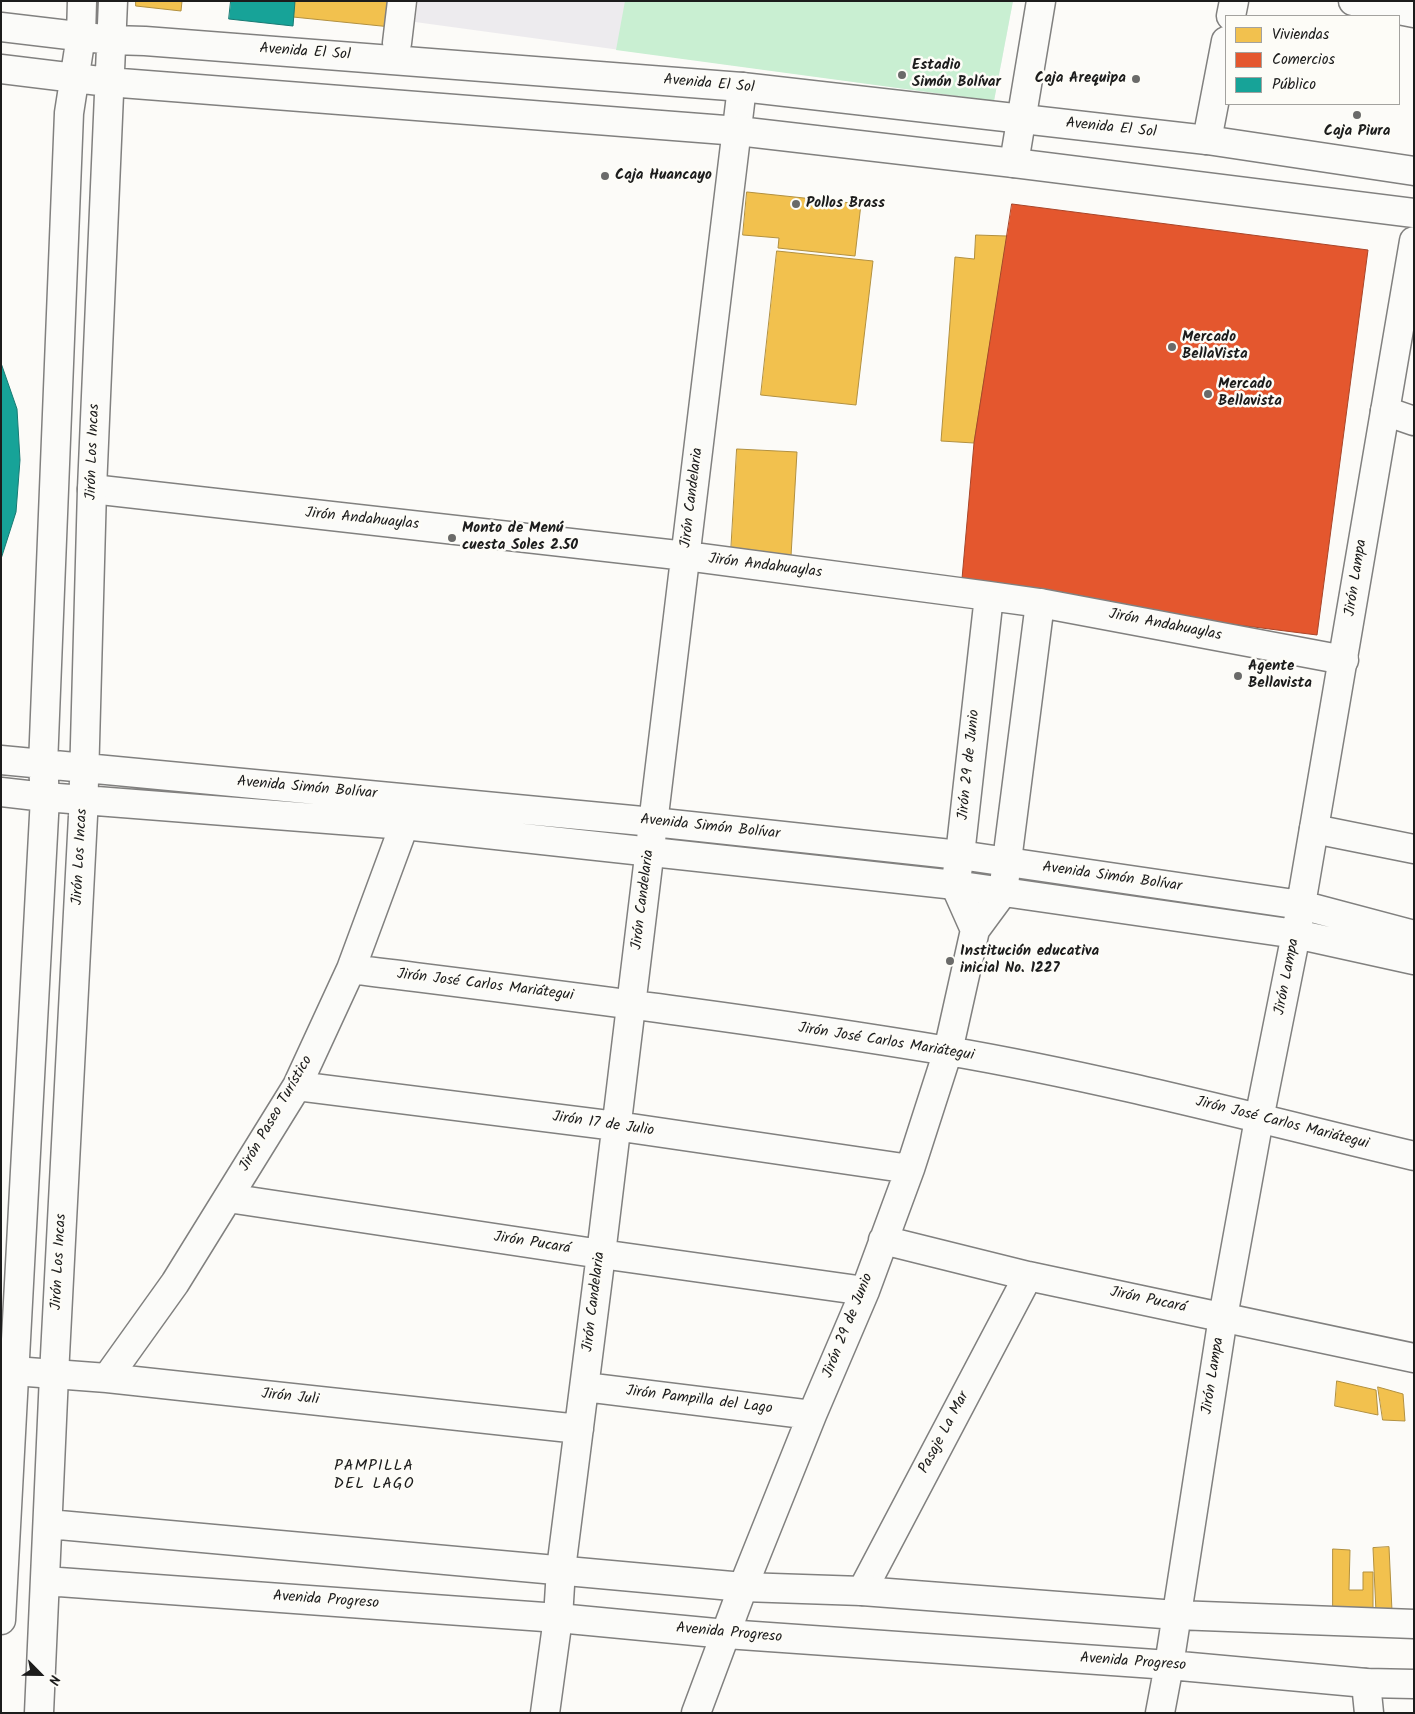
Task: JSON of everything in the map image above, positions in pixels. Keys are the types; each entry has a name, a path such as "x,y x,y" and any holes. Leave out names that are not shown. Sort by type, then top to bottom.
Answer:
{"street":[{"path":"1,1620 8,1371 45,797 44,765 69,113 80,36 82,1"},
{"name":"Jirón Los Incas","path":"39,1713 54,1375 84,799 92,489 108,82 113,1"},
{"path":"397,43 402,1"},
{"path":"1014,163 1041,1"},
{"path":"1231,15 1234,1"},
{"path":"1353,1 1414,13"},
{"name":"Avenida El Sol","path":"1,27 111,40 145,41 742,87 1207,140 1414,170"},
{"path":"1207,140 1225,46"},
{"path":"1,69 108,82 738,131 1414,213"},
{"name":"Jirón Candelaria","path":"545,1713 742,87"},
{"name":"Jirón Lampa","path":"1160,1713 1169,1666 1223,1317 1296,934 1414,242"},
{"path":"1385,411 1414,421"},
{"name":"Jirón Andahuaylas","path":"92,489 686,556 989,596 1040,603 1344,660"},
{"name":"Jirón 29 de Junio","path":"955,885 989,596"},
{"name":"Jirón 29 de Junio","path":"696,1713 743,1587 812,1415 865,1291 910,1169 948,1052 975,930 1003,892 1040,603"},
{"name":"Avenida Simón Bolívar","path":"1,760 653,822 960,855 1301,905 1414,936"},
{"name":"Avenida Simón Bolívar","path":"1,792 404,826 955,885 1296,934 1414,960"},
{"name":"Jirón Paseo Turístico","path":"107,1378 175,1283 296,1086 351,969 413,799"},
{"path":"1314,829 1414,849"},
{"path":"955,885 975,930"},
{"name":"Jirón José Carlos Mariátegui","path":"351,969 631,1004 948,1052 1104,1081 1414,1156"},
{"name":"Jirón 17 de Julio","path":"296,1086 616,1126 910,1169"},
{"name":"Jirón Pucará","path":"228,1198 601,1254 865,1291"},
{"name":"Jirón Pucará","path":"883,1240 1028,1276 1414,1358"},
{"name":"Pasaje La Mar","path":"862,1591 1028,1276"},
{"name":"Jirón Juli","path":"8,1371 107,1378 579,1429"},
{"name":"Jirón Pampilla del Lago","path":"585,1387 812,1415"},
{"path":"48,1524 743,1587 862,1591 1176,1615 1414,1624"},
{"name":"Avenida Progreso","path":"45,1581 558,1618 726,1634 1169,1666 1366,1683 1414,1684"},
{"path":"1366,1683 1369,1713"}],"shaded area":[{"name":"Estadio Simón Bolívar","path":"418,1 1013,1 994,101 415,22"}],"green space":[{"name":"Estadio Simón Bolívar","path":"625,1 1013,1 994,101 616,50"}],"building: Viviendas":[{"path":"136,1 182,1 181,11 136,6"},
{"path":"295,1 394,1 391,27 293,17"},
{"path":"747,192 861,204 855,256 778,248 779,238 743,235"},
{"path":"976,235 1007,236 974,443 941,441 955,257 974,259"},
{"path":"777,251 873,261 856,405 761,395"},
{"path":"737,449 797,452 791,556 731,553"},
{"path":"1337,1381 1376,1390 1378,1415 1335,1406"},
{"path":"1378,1387 1403,1394 1405,1421 1383,1420"},
{"path":"1389,1547 1392,1611 1376,1612 1373,1548"},
{"path":"1333,1549 1350,1550 1349,1590 1363,1590 1363,1572 1373,1572 1373,1609 1333,1609"}],"building: Comercios":[{"name":"Mercado BellaVista","path":"1012,204 1368,250 1317,635 961,590 974,443"}],"building: Público":[{"path":"231,1 295,1 293,26 229,19"},
{"path":"1,363 17,409 20,460 16,512 1,559"}],"place":[{"name":"Estadio Simón Bolívar","path":"902,75"},
{"name":"Caja Arequipa","path":"1136,79"},
{"name":"Caja Piura","path":"1357,115"},
{"name":"Caja Huancayo","path":"605,176"},
{"name":"Pollos Brass","path":"796,204"},
{"name":"Mercado BellaVista","path":"1172,347"},
{"name":"Mercado Bellavista","path":"1208,394"},
{"name":"Monto de Menú cuesta Soles 2.50","path":"452,538"},
{"name":"Agente Bellavista","path":"1238,676"},
{"name":"Institución educativa inicial No. 1227","path":"950,961"}],"district":[{"name":"PAMPILLA DEL LAGO","path":"374,1476"}]}
